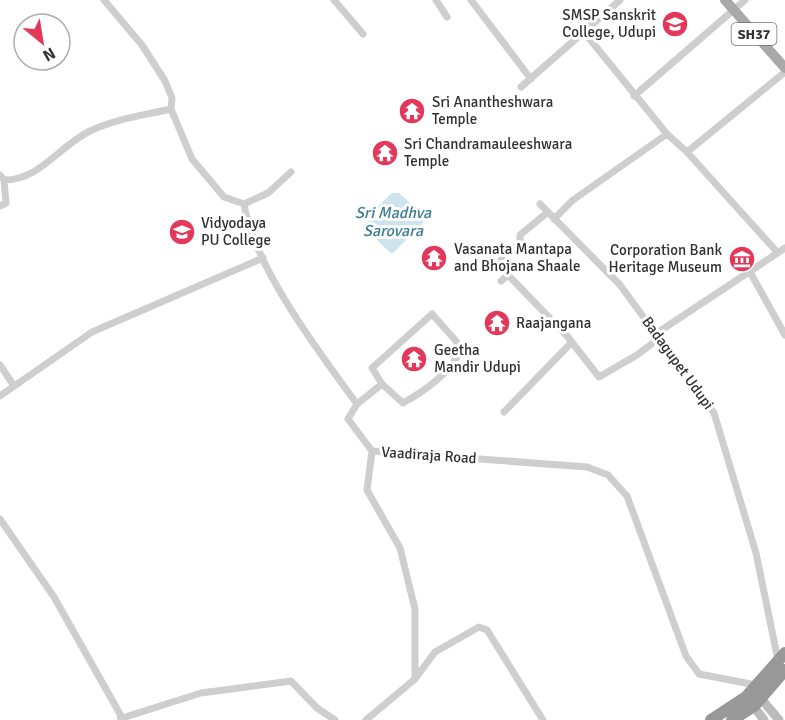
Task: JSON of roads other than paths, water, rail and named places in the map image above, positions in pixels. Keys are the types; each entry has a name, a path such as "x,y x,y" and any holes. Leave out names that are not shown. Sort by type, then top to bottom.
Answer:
{"highway":[{"path":"732,720 783,661"},
{"path":"711,720 754,695"}],"main road":[{"name":"SH37","path":"728,5 785,70"},
{"path":"754,695 765,720"},
{"path":"754,695 779,720"}],"street":[{"path":"104,0 142,45 165,81 172,98 171,109 192,159 225,197 244,204 268,193 291,172"},
{"path":"334,0 363,34"},
{"path":"436,0 447,17"},
{"path":"471,0 531,79"},
{"path":"521,87 620,0"},
{"path":"634,96 728,5 745,0"},
{"path":"584,32 666,134 687,152 778,253"},
{"path":"687,152 785,70"},
{"path":"0,206 6,203 2,178 20,180 32,174 79,136 93,129 171,109"},
{"path":"554,219 573,200 666,134"},
{"path":"244,204 247,221 262,258 318,350 357,404 382,384"},
{"name":"Badagupet Udupi","path":"540,204 620,285 659,335 714,413 756,553 783,661"},
{"path":"548,212 520,234 520,243 501,260 508,275 572,342 598,377 637,355 659,335 785,248"},
{"path":"0,396 92,332 262,258"},
{"path":"750,272 785,334"},
{"path":"501,281 508,275"},
{"path":"432,314 456,341 460,352 456,360 418,395 403,403 382,384 372,368 432,314"},
{"path":"504,412 572,342"},
{"path":"0,365 14,386"},
{"name":"Vaadiraja Road","path":"357,404 348,419 372,451 587,466 608,475 627,496 686,656 699,674 754,695"},
{"path":"372,451 367,490 400,548 416,609 415,679"},
{"path":"0,519 54,597 122,719 201,693 291,681 317,708 335,720"},
{"path":"366,720 415,679 435,652 478,627 483,627 504,654 543,720"}],"water":[{"name":"Sri Madhva Sarovara","path":"392,193 399,193 417,209 415,213 424,222 392,254 374,236 368,223 374,211"}],"place":[{"name":"SMSP Sanskrit College, Udupi","path":"675,24"},
{"name":"Sri Anantheshwara Temple","path":"412,111"},
{"name":"Sri Chandramauleeshwara Temple","path":"385,153"},
{"name":"Vidyodaya PU College","path":"182,232"},
{"name":"Vasanata Mantapa and Bhojana Shaale","path":"434,258"},
{"name":"Corporation Bank Heritage Museum","path":"742,259"},
{"name":"Raajangana","path":"497,323"},
{"name":"Geetha Mandir Udupi","path":"414,359"}]}
